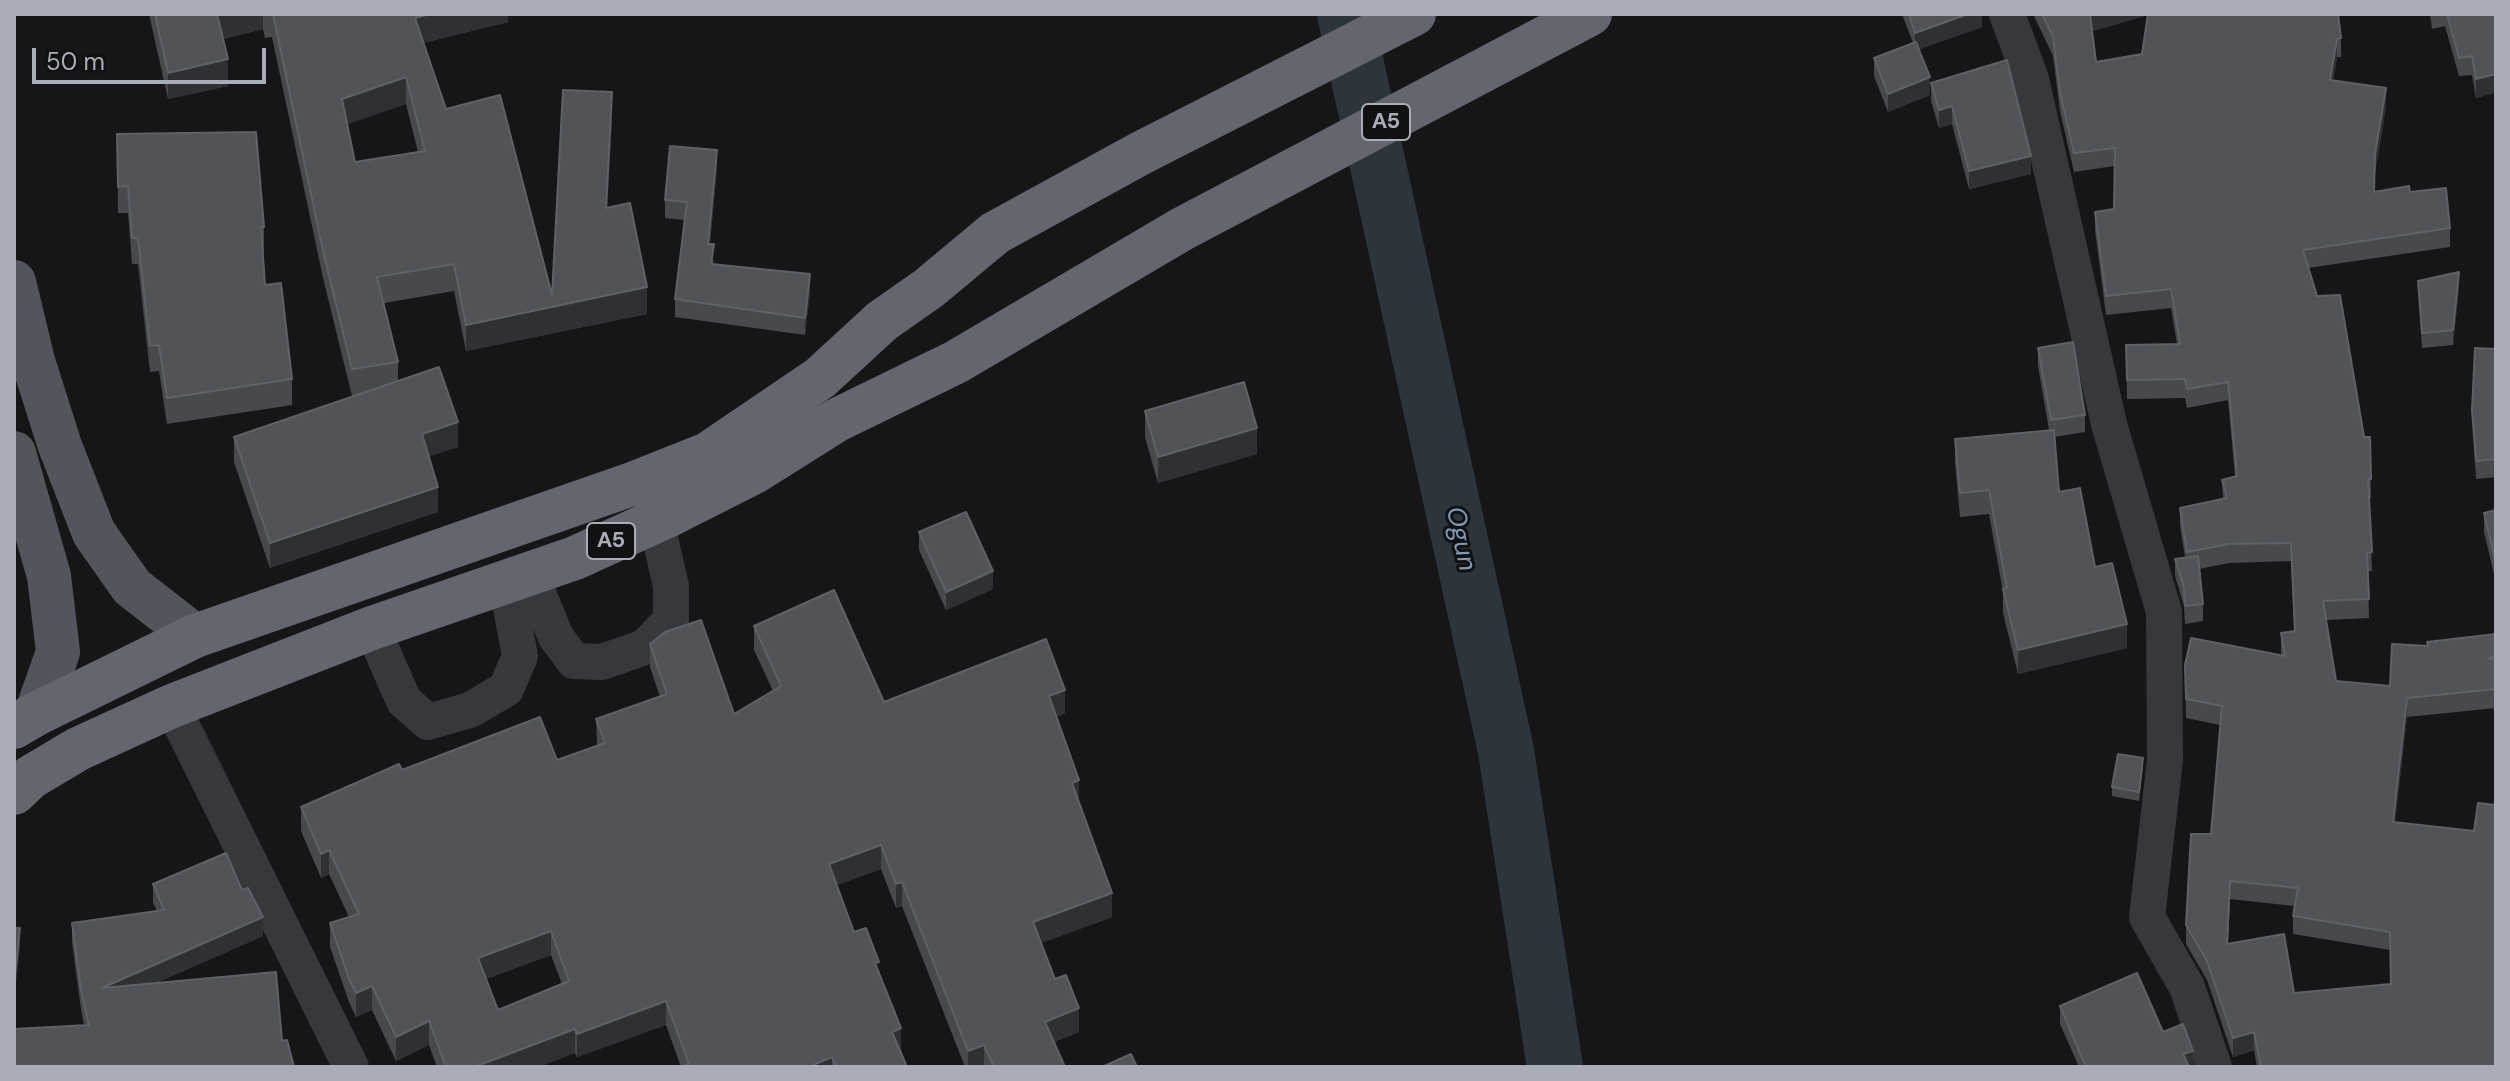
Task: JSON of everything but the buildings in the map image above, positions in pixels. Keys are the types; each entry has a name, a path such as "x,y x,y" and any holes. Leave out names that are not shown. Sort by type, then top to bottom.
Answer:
{"highway":[{"name":"A5","path":"25,720 195,636 708,454 820,378 882,321 929,288 995,233 1141,153 1414,14"},
{"name":"A5","path":"14,793 31,777 78,749 172,706 372,628 575,558 656,521 756,471 837,420 956,362 1182,229 1590,14"}],"main road":[{"path":"14,282 33,361 60,446 94,533 132,587 195,636"},
{"path":"14,453 49,576 58,652 25,720"}],"street":[{"path":"2007,14 2031,79 2109,424 2164,612 2165,760 2147,917 2187,987 2214,1067"},
{"path":"518,577 574,661 602,662 645,647 671,620 671,586 656,521"},
{"path":"372,628 404,701 428,722 470,710 506,689 520,656 518,577"},
{"path":"172,706 351,1067"}],"waterway":[{"name":"Ogun","path":"1345,14 1506,751 1555,1067"}]}
